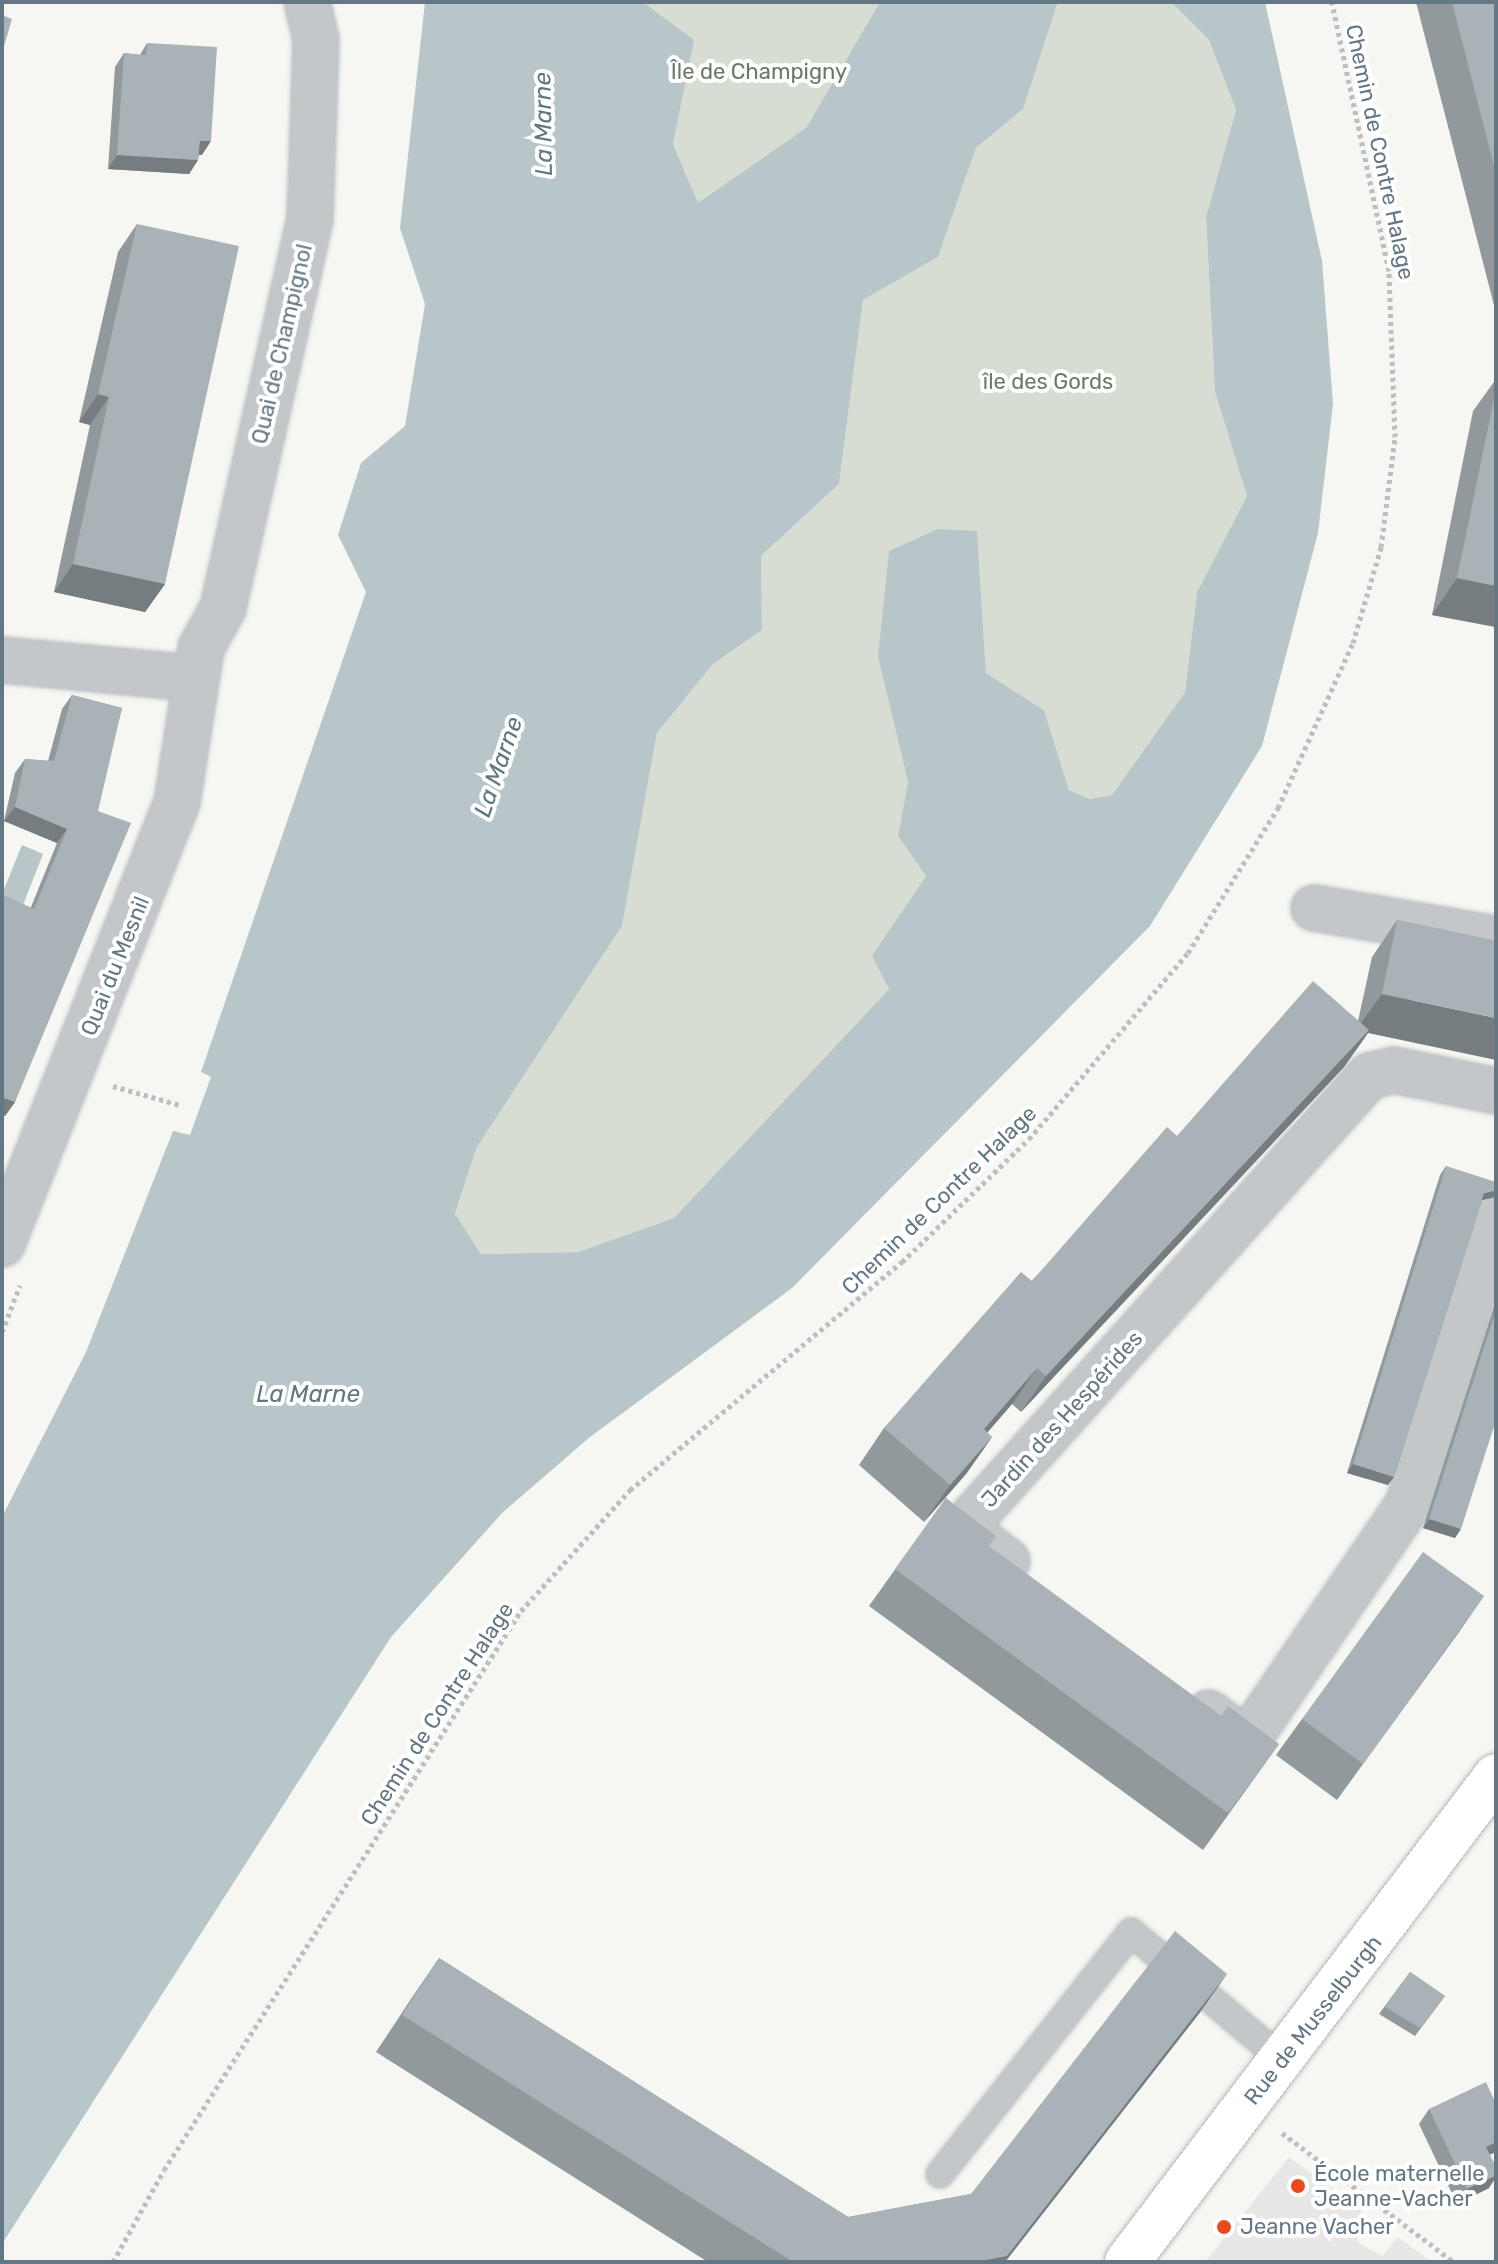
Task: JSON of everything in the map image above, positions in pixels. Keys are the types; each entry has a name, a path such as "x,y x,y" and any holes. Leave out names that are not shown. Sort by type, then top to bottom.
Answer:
{"street":[{"name":"Quai de Champignol","path":"194,678 223,608 310,220 316,40 307,2"},
{"path":"2,660 194,678"},
{"name":"Quai du Mesnil","path":"2,1244 177,802 194,678"},
{"path":"1314,908 1496,939"},
{"name":"Jardin des Hespérides","path":"1038,1584 976,1538 974,1516 1369,1076 1394,1070 1496,1091"},
{"path":"1174,1687 1236,1733 1253,1732 1408,1505 1496,1219"},
{"name":"Rue de Musselburgh","path":"1127,2262 1496,1776"}],"lane":[{"path":"940,2174 1131,1932 1282,2059"}],"path":[{"name":"Chemin de Contre Halage","path":"113,2262 521,1611 630,1490 860,1299 1029,1139 1188,953 1278,808 1353,643 1381,547 1395,437 1389,271 1332,2"},
{"path":"97,1083 180,1105"},
{"path":"1282,2132 1454,2262"}],"shaded area":[{"name":"École maternelle Jeanne-Vacher","path":"1289,2157 1361,2210 1357,2242 1382,2256 1398,2237 1432,2262 1205,2262"}],"green space":[{"name":"Île de Champigny","path":"643,2 880,2 806,128 698,204 673,144 693,40"},
{"name":"île des Gords","path":"1058,2 1171,2 1209,40 1236,110 1206,217 1215,392 1247,496 1197,592 1185,692 1112,795 1090,799 1069,790 1044,710 986,673 977,531 878,657 908,782 898,836 926,876 873,956 889,989 674,1218 578,1252 481,1254 455,1215 477,1147 622,926 657,733 713,664 762,630 761,556 839,484 863,300 938,257 976,148 1023,109"}],"water":[{"name":"La Marne","path":"425,2 643,2 694,40 673,144 698,203 806,128 880,2 1058,2 1023,109 976,148 938,257 863,300 839,484 761,556 762,630 713,664 657,733 622,926 477,1147 455,1214 481,1254 578,1252 674,1218 889,989 872,956 926,876 898,836 908,782 878,657 889,551 938,529 977,531 986,673 1044,710 1069,790 1090,799 1112,795 1185,692 1197,592 1247,496 1215,392 1206,217 1236,110 1209,40 1171,2 1265,2 1322,261 1333,404 1318,533 1262,746 1150,926 792,1288 590,1437 503,1512 391,1637 2,2244 2,1517 86,1352 173,1131 190,1135 211,1077 201,1072 366,592 338,535 361,463 405,426 425,304 400,228"},
{"path":"22,845 43,854 23,905 2,894"}],"building":[{"path":"1452,2 1496,2 1496,174"},
{"path":"2,15 12,19 2,53"},
{"path":"147,43 217,47 211,141 200,141 198,160 117,155 124,53 146,55"},
{"path":"137,224 239,246 165,584 73,564 109,397 98,394"},
{"path":"1496,389 1496,586 1457,578"},
{"path":"72,695 122,708 98,811 131,823 15,1102 2,1097 2,894 34,909 67,829 15,807 25,759 54,761"},
{"path":"1397,920 1496,941 1496,1018 1382,994"},
{"path":"1313,981 1369,1030 1046,1376 1037,1368 984,1429 992,1437 950,1485 884,1428 1021,1272 1032,1281 1167,1127 1177,1136"},
{"path":"1446,1166 1496,1182 1496,1190 1484,1193 1394,1477 1353,1464"},
{"path":"1496,1310 1496,1420 1461,1529 1429,1519"},
{"path":"946,1498 996,1536 989,1546 1221,1716 1228,1706 1279,1744 1228,1813 895,1569"},
{"path":"1423,1552 1484,1596 1363,1764 1302,1719"},
{"path":"1175,1931 1227,1974 1007,2256 976,2262 793,2262 402,2015 439,1958 848,2217 971,2194"},
{"path":"1410,1972 1445,1996 1420,2028 1385,2007"},
{"path":"1486,2082 1496,2104 1496,2142 1486,2147 1496,2167 1496,2175 1467,2189 1429,2109"}],"place":[{"name":"École maternelle Jeanne-Vacher","path":"1298,2186"},
{"name":"Jeanne Vacher","path":"1224,2227"}]}
